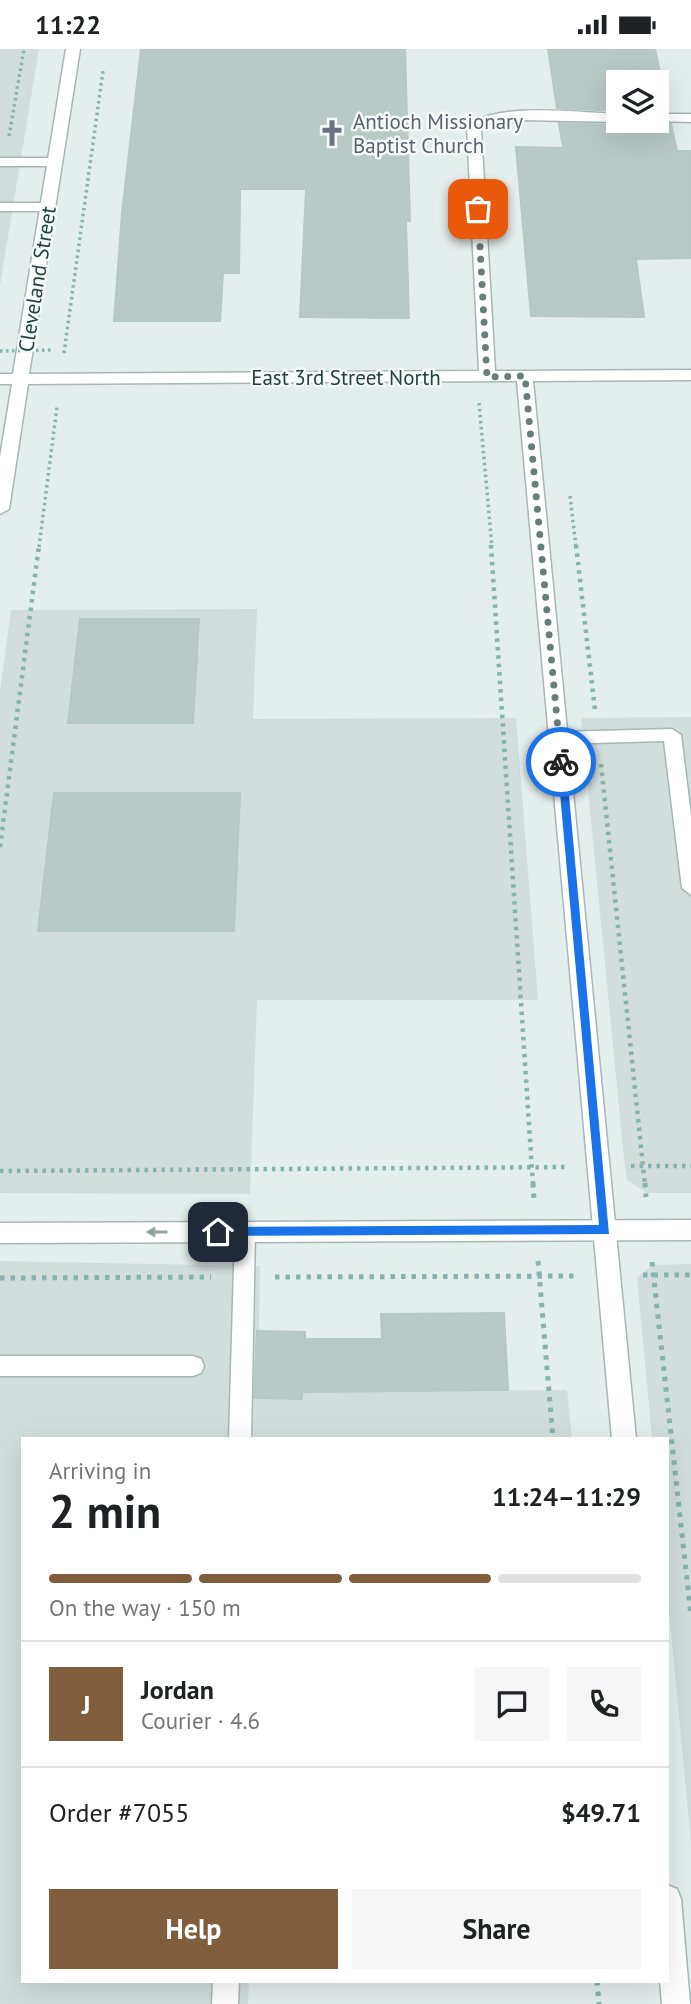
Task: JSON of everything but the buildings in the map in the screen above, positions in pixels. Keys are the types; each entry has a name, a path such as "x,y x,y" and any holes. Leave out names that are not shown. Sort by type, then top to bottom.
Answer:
{"street":[{"name":"Cleveland Street","path":"0,509 73,49"},
{"path":"487,377 474,127 484,121 503,117 606,118"},
{"path":"669,118 691,118"},
{"name":"East 3rd Street North","path":"0,379 691,375"},
{"path":"525,376 624,1437"},
{"path":"0,1233 691,1230"},
{"path":"669,1922 676,2004"}],"lane":[{"path":"2,162 55,162"},
{"path":"0,207 48,207"},
{"path":"558,738 673,735 691,888"},
{"path":"240,1437 245,1232"},
{"path":"0,1366 193,1366"},
{"path":"225,2004 226,1983"}],"path":[{"path":"2,162 24,49"},
{"path":"0,847 104,63"},
{"path":"0,351 53,350"},
{"path":"479,403 497,610 539,1276 553,1437"},
{"path":"569,483 691,1616"},
{"path":"0,1171 691,1166"},
{"path":"0,1278 691,1275"},
{"path":"597,1983 599,2004"}],"shaded area":[{"path":"0,49 39,49 0,285"},
{"path":"257,609 253,719 516,718 538,1000 257,1000 250,1194 0,1193 0,692 11,610"},
{"path":"691,717 691,1193 647,1193 627,1180 581,718"},
{"path":"0,1261 260,1266 258,1391 567,1390 572,1437 21,1437 21,1983 249,1983 248,2004 0,2004"},
{"path":"691,1264 691,1843 669,1611 669,1437 652,1437 637,1278 652,1265"}],"way so far":[{"path":"478,209 487,377 525,376 561,762"}],"place":[{"name":"Antioch Missionary Baptist Church","path":"332,133"}],"route":[{"path":"218,1232 605,1231 561,762"}]}
